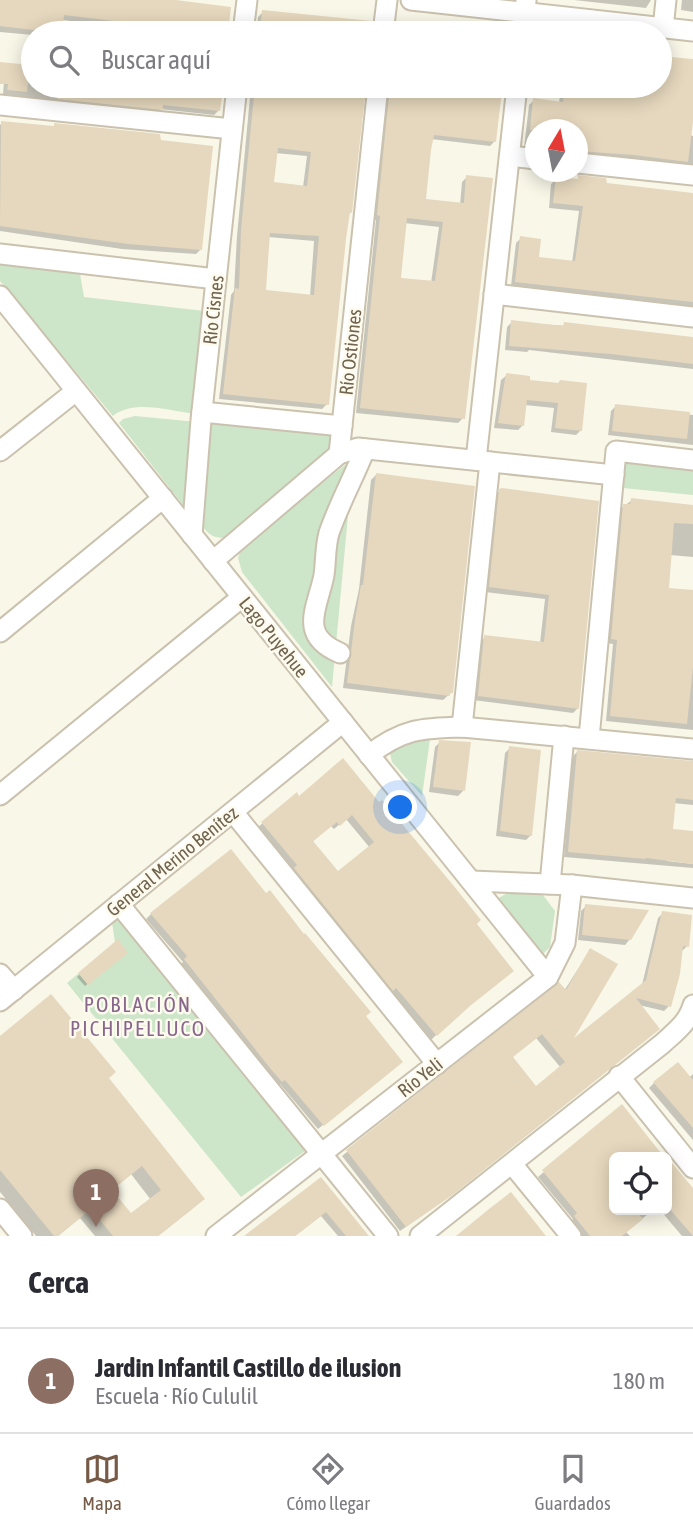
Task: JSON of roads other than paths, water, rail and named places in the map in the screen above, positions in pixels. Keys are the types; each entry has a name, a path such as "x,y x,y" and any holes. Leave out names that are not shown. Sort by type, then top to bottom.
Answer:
{"street":[{"path":"244,21 247,0"},
{"path":"384,21 387,0"},
{"path":"411,0 525,6 624,21"},
{"path":"664,21 666,0"},
{"path":"672,28 693,31"},
{"name":"Río Cisnes","path":"192,535 202,412 236,98"},
{"name":"Río Ostiones","path":"339,454 377,98"},
{"path":"462,727 494,294 516,98"},
{"path":"0,104 232,129"},
{"path":"510,156 525,158"},
{"path":"588,164 693,175"},
{"path":"0,254 216,279"},
{"path":"494,294 693,317"},
{"name":"Lago Puyehue","path":"0,296 548,977"},
{"path":"0,451 76,391"},
{"path":"202,412 342,426"},
{"path":"213,561 339,454 351,449 614,475"},
{"path":"340,653 320,640 315,629 315,602 324,575 328,536 365,449"},
{"path":"589,738 616,451 693,460"},
{"path":"0,632 163,498"},
{"path":"0,795 242,597"},
{"name":"General Merino Benítez","path":"7,995 343,722"},
{"path":"369,755 389,739 407,732 426,728 462,727 693,749"},
{"path":"550,884 565,736"},
{"path":"233,812 437,1064"},
{"path":"471,881 550,884 693,898"},
{"name":"Río Yeli","path":"216,1236 548,977 565,943 572,886"},
{"path":"119,904 388,1236"},
{"path":"0,974 7,995"},
{"path":"420,1236 683,1025 693,1005"},
{"path":"619,1076 693,1168"},
{"path":"512,1164 571,1236"},
{"path":"0,1209 22,1236"}],"place":[{"name":"Jardin Infantil Castillo de ilusion","path":"96,1227"}],"district":[{"name":"POBLACIÓN PICHIPELLUCO","path":"138,1016"}]}
